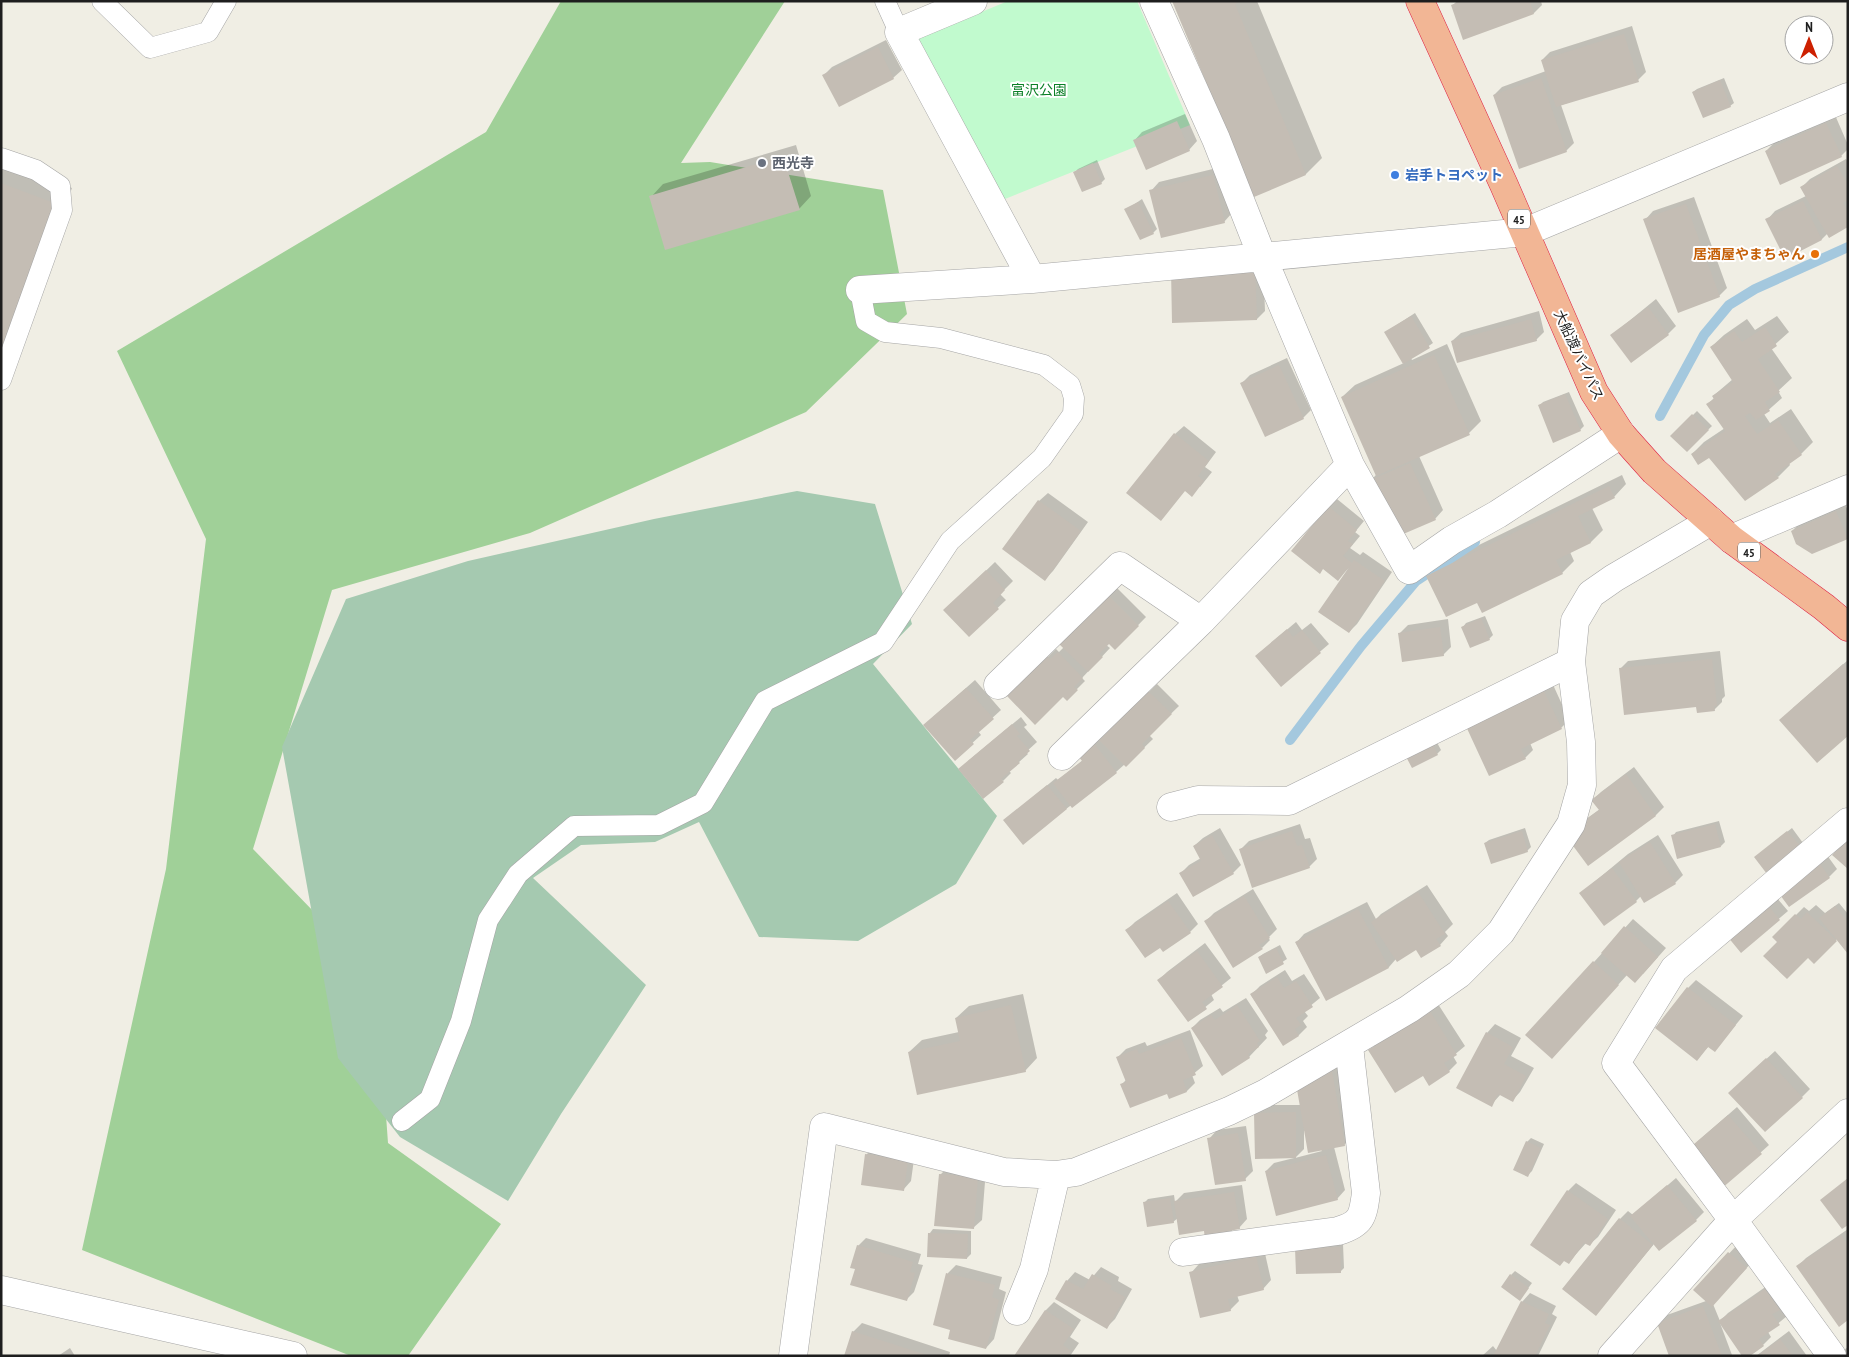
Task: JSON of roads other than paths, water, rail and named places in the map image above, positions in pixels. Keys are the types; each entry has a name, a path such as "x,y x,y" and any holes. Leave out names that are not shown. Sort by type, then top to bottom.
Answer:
{"highway":[{"name":"大船渡バイパス","path":"1420,1 1594,392 1621,434 1654,471 1731,539 1824,607 1848,627"}],"street":[{"path":"973,1 899,32 1032,279"},
{"path":"1154,1 1216,139 1262,256 1350,465 1408,570 1452,540 1498,514 1621,434"},
{"path":"860,290 1032,279 1524,232 1848,97"},
{"path":"1062,756 1201,621 1350,465"},
{"path":"1731,539 1848,489"},
{"path":"793,1356 824,1127 1004,1172 1056,1175 1076,1172 1229,1111 1266,1093 1349,1046 1409,1009 1459,974 1501,932 1571,824 1582,785 1581,742 1571,662 1576,621 1591,594 1614,578 1711,521"},
{"path":"998,685 1120,566 1201,621"},
{"path":"1172,807 1198,800 1289,801 1571,662"},
{"path":"1832,1356 1616,1063 1674,969 1848,822"},
{"path":"1183,1252 1338,1231 1352,1227 1363,1215 1366,1193 1349,1046"},
{"path":"1612,1356 1733,1220 1848,1113"},
{"path":"1017,1311 1034,1270 1056,1175"},
{"path":"1,1290 293,1356"}],"lane":[{"path":"102,1 150,48 208,32 226,1"},
{"path":"885,1 899,32"},
{"path":"1,158 36,170 60,186 62,210 1,380"},
{"path":"402,1121 430,1099 461,1021 488,920 518,874 574,826 659,825 703,803 765,701 883,642 950,541 1042,458 1073,414 1074,398 1070,385 1044,365 941,338 885,332 866,322 860,290"}],"waterway":[{"path":"1660,416 1704,335 1729,305 1755,289 1848,247"},
{"path":"1290,740 1361,646 1416,581 1475,542"}],"place":[{"name":"西光寺","path":"762,163"},
{"name":"岩手トヨペット","path":"1395,175"},
{"name":"居酒屋やまちゃん","path":"1815,254"}],"park label":[{"name":"富沢公園","path":"1039,90"}]}
